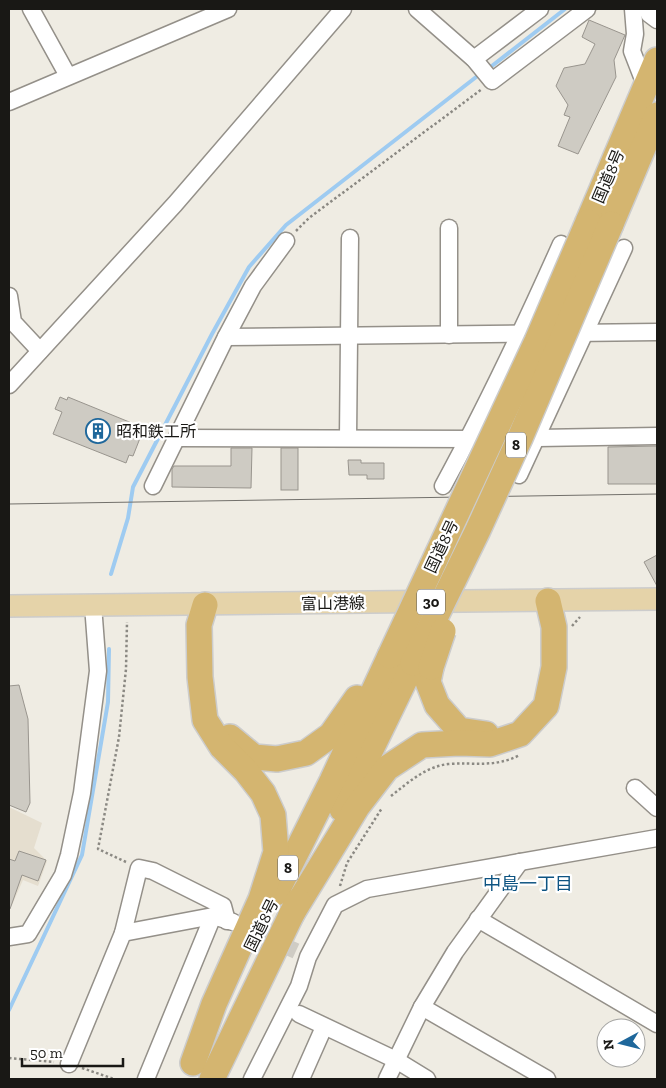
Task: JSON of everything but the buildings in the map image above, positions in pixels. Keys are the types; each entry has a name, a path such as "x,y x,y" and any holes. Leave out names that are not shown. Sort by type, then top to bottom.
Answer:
{"highway":[{"name":"国道8号","path":"189,1071 332,781 478,530 520,438 657,60"},
{"name":"国道8号","path":"212,1079 291,915 404,660 454,518 537,341 657,115"},
{"path":"205,605 213,628 214,676 218,718 230,739 254,757 277,759 306,753 331,735 351,709 404,660 428,682 437,705 458,730 485,734 516,725 533,704 540,668 540,629 548,601"},
{"path":"291,915 357,807 387,768 422,745 459,742 490,744 520,734 546,706 554,667 554,627 548,601"},
{"path":"189,1071 214,1004 261,899 276,852 274,815 263,793 246,771 222,747 205,720 200,677 199,625 205,605"}],"main road":[{"name":"富山港線","path":"9,606 657,599"}],"street":[{"path":"31,9 68,76"},
{"path":"9,102 210,12 228,9"},
{"path":"9,385 175,204 343,9"},
{"path":"417,9 434,14 492,81 587,9"},
{"path":"474,58 540,9"},
{"path":"633,9 635,34 632,51 646,87"},
{"path":"648,9 649,14 657,20"},
{"path":"448,228 449,335"},
{"path":"348,438 350,238"},
{"path":"153,486 253,286 286,241"},
{"path":"443,486 469,439 521,334 560,244"},
{"path":"519,476 624,248"},
{"path":"9,296 12,322 40,351"},
{"path":"226,337 657,332"},
{"path":"178,438 536,439 657,436"},
{"path":"9,937 28,934 63,875 70,855 82,793 96,692 98,670 93,605"},
{"path":"636,788 657,808"},
{"path":"252,1079 299,986 302,954 335,905 367,889 657,838"},
{"path":"387,1079 422,1007 455,952 520,862"},
{"path":"69,1064 123,932 139,868 153,871 223,906 224,920 146,1079"},
{"path":"478,919 657,1024"},
{"path":"123,932 224,920"},
{"path":"422,1007 547,1079"},
{"path":"299,1014 396,1060 427,1079"},
{"path":"301,1079 324,1027"}],"path":[{"path":"286,241 309,218 492,81"},
{"path":"127,605 126,669 119,738 98,849 139,868"}],"shaded area":[{"path":"9,807 42,823 34,848 47,861 38,886 23,880 12,905 9,904"}],"waterway":[{"path":"488,69 565,9"},
{"path":"111,574 128,518 133,487 249,267 286,225 480,74"},
{"path":"9,1010 82,855 108,702 109,649"}],"tunnel":[{"path":"239,925 296,951"}],"tram line":[{"path":"9,504 657,494"}],"place":[{"name":"昭和鉄工所","path":"98,431"}],"district":[{"name":"中島一丁目","path":"528,884"}]}
